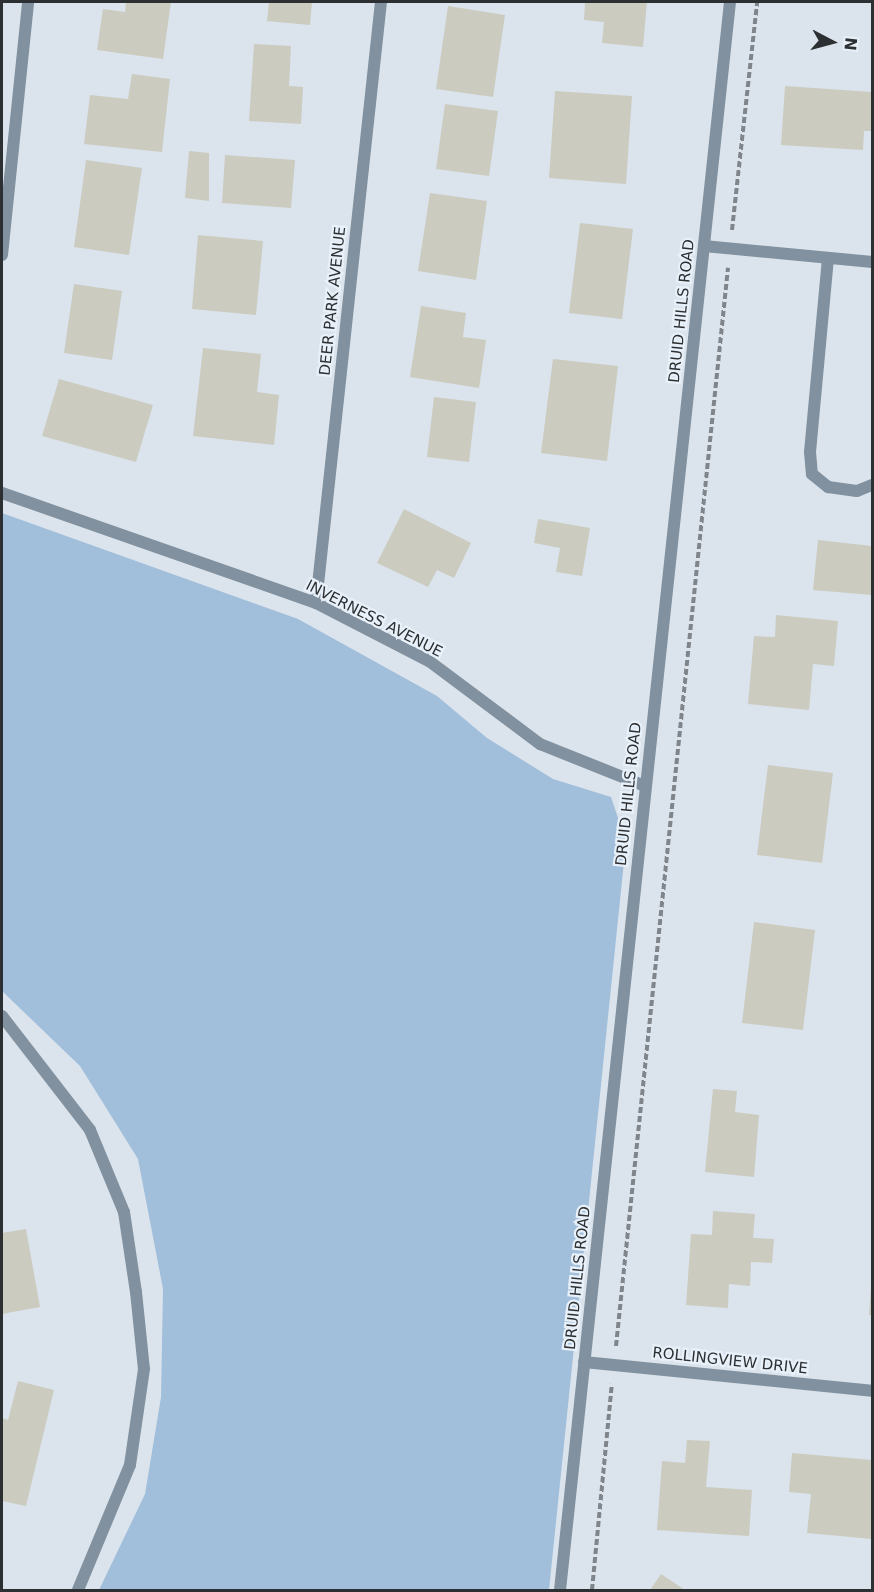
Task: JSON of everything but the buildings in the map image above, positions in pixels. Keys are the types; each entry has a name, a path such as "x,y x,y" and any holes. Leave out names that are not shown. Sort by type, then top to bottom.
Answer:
{"street":[{"path":"2,255 28,2"},
{"name":"DEER PARK AVENUE","path":"316,603 381,2"},
{"name":"DRUID HILLS ROAD","path":"560,1590 730,2"},
{"path":"704,246 873,262"},
{"path":"828,258 810,452 812,474 828,487 857,490 873,485"},
{"name":"INVERNESS AVENUE","path":"2,492 316,603 429,661 540,744 645,786"},
{"path":"2,1016 90,1130 124,1212 136,1292 144,1369 130,1465 78,1590"},
{"name":"ROLLINGVIEW DRIVE","path":"584,1362 873,1391"}],"path":[{"path":"592,1590 757,2"}],"shaded area":[{"path":"2,513 298,619 437,696 487,738 553,779 611,797 626,842 549,1590 99,1590 145,1494 161,1397 163,1289 138,1159 80,1066 2,991"}]}
